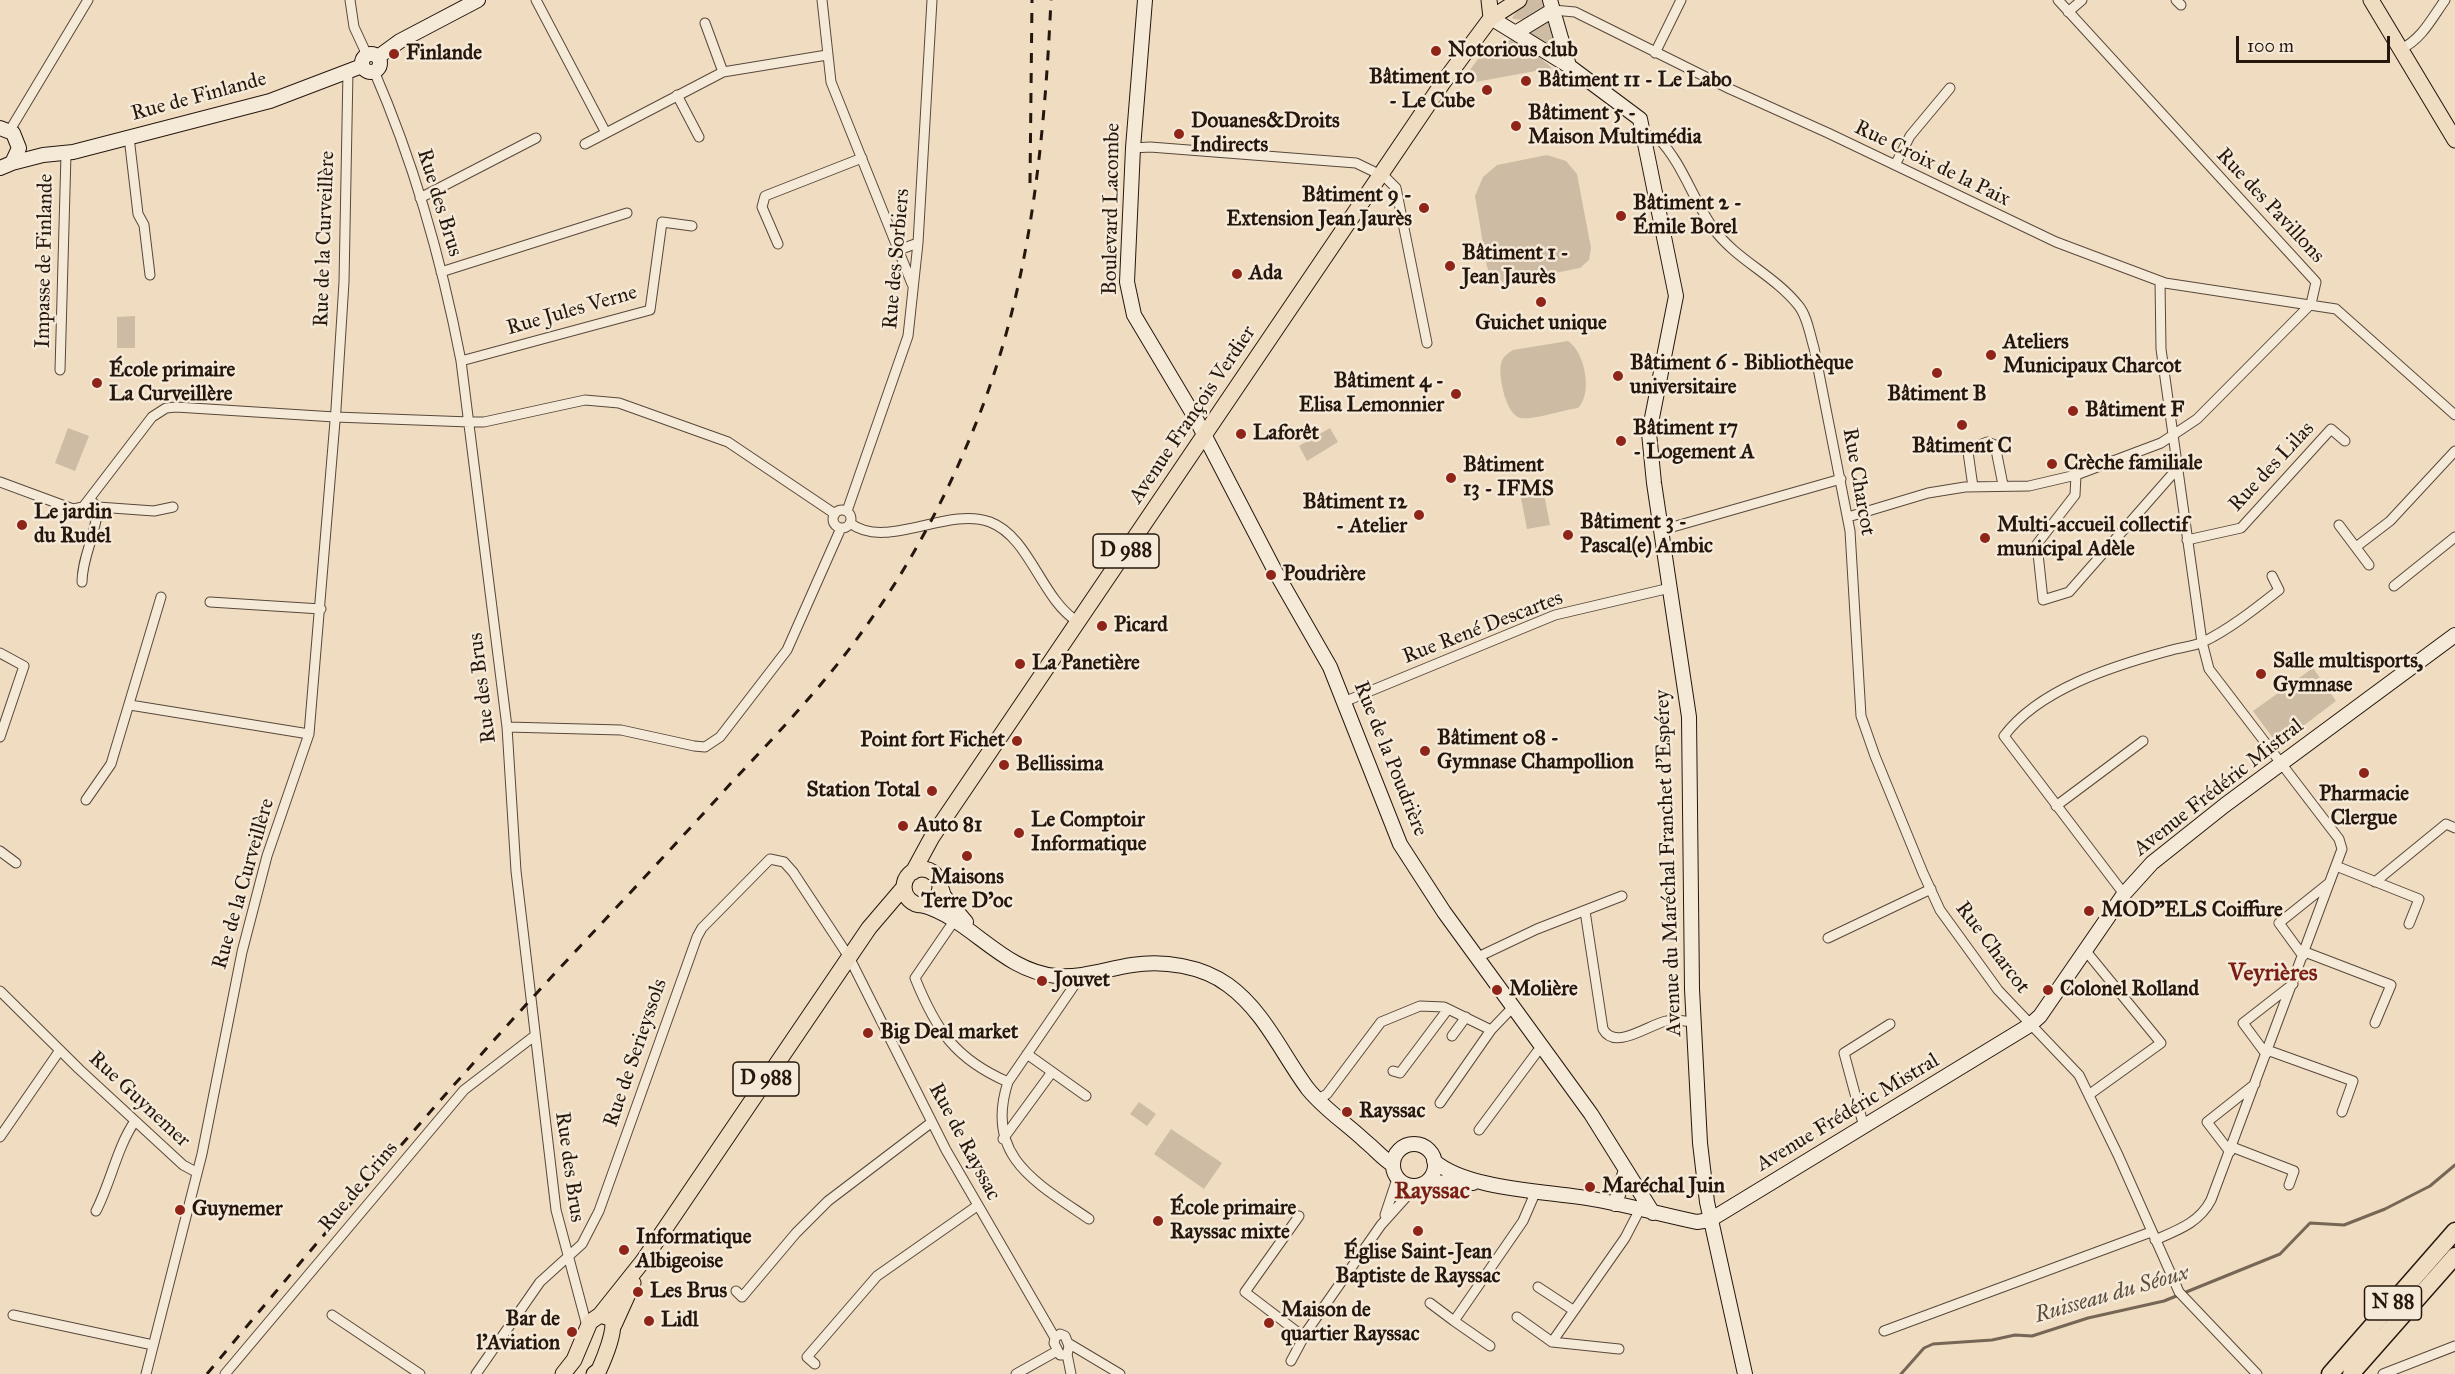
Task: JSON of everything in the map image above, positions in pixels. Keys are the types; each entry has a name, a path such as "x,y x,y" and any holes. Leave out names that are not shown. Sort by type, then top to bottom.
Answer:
{"highway":[{"name":"N 88","path":"2330,1374 2455,1231"},
{"name":"N 88","path":"2351,1374 2455,1256"}],"main road":[{"path":"1489,0 1491,18 1516,1"},
{"path":"2371,0 2455,140"},
{"name":"Avenue François Verdier","path":"907,898 913,872 932,837 1382,176 1442,84 1491,18"},
{"path":"907,898 933,901 937,896 932,837"},
{"path":"913,872 925,869 935,878"},
{"name":"D 988","path":"592,1318 643,1262 869,928 907,898"},
{"name":"D 988","path":"614,1325 643,1262"},
{"path":"609,1316 614,1325 614,1333 606,1347 583,1371 592,1318 609,1316"}],"street":[{"path":"43,155 19,142 5,129 88,0"},
{"name":"Rue des Brus","path":"350,0 354,27 370,62 420,198 441,272 461,361 470,422 471,460 507,727 516,871 533,1037 556,1210 566,1256 592,1318"},
{"name":"Rue de Finlande","path":"6,166 43,155 66,153 270,101 370,62 400,41 478,0"},
{"path":"536,0 606,133"},
{"path":"822,0 831,82 913,285"},
{"name":"Rue des Sorbiers","path":"847,510 908,336 918,243 932,0"},
{"name":"Boulevard Lacombe","path":"1145,0 1133,148 1127,282 1129,300 1134,315 1203,436"},
{"path":"1655,52 1681,0"},
{"name":"Rue des Pavillons","path":"2058,0 2316,282 2311,304"},
{"path":"2068,12 2082,0"},
{"path":"2401,49 2410,45 2422,33 2445,0"},
{"path":"1517,32 1551,5 1569,66"},
{"name":"Rue Croix de la Paix","path":"1551,5 1575,12 2056,242 2160,281 2232,294 2311,304"},
{"name":"Avenue du Maréchal Franchet d'Espérey","path":"1491,18 1569,66 1640,119 1646,137 1676,296 1649,433 1689,717 1694,1022 1700,1143 1710,1220 1745,1374"},
{"path":"705,23 723,72"},
{"path":"585,144 723,72 827,56"},
{"name":"Rue de la Curveillère","path":"146,1374 196,1172 242,952 267,856 309,734 321,609 325,526 344,282 348,71"},
{"path":"1895,165 1910,136 1950,88"},
{"path":"676,95 699,137"},
{"path":"129,137 138,214 144,225 150,275"},
{"name":"Rue Charcot","path":"1646,137 1658,138 1671,152 1713,228 1732,248 1774,280 1799,306 1814,348 1848,517 1858,636 1861,716 1875,756 1940,910 2011,1006 2079,1075 2180,1293 2257,1374"},
{"path":"420,198 536,138"},
{"path":"6,166 19,153 19,142"},
{"path":"1133,148 1149,147 1356,163 1382,176 1396,188 1427,343"},
{"name":"Impasse de Finlande","path":"60,370 66,153"},
{"path":"778,244 762,207 765,196 862,158"},
{"path":"441,272 627,213"},
{"name":"Rue Jules Verne","path":"461,361 650,310 662,222 692,226"},
{"path":"897,245 904,248 918,243"},
{"path":"1884,1331 2195,1221 2205,1212 2231,1149 2342,849 2339,839 2209,669 2202,642 2176,470 2161,349 2160,281"},
{"path":"1848,517 1928,493 1973,487 2029,486 2076,475 2173,437 2197,419 2311,304 2336,309 2455,415"},
{"path":"0,482 73,509 82,507 90,500 152,417 166,408 176,406 484,422 585,400 619,402 728,442 834,514"},
{"name":"Rue des Lilas","path":"2187,540 2241,528 2331,429 2345,441"},
{"name":"Rue de la Poudrière","path":"1203,436 1330,667 1346,701 1400,844 1513,1007 1591,1114 1626,1170 1646,1211"},
{"path":"1973,487 1968,452 1987,442 1995,445 1998,453 2003,485"},
{"path":"2356,548 2390,521 2455,451"},
{"path":"2076,475 2078,483 2075,495 2037,544 2043,600 2069,592 2176,470"},
{"path":"1662,530 1841,479"},
{"path":"90,500 98,507 154,511 173,507"},
{"path":"82,582 82,569 96,530 98,507"},
{"path":"834,514 847,510 851,515 850,523"},
{"path":"834,514 834,522 841,528"},
{"path":"850,523 869,533 958,519 989,522 1010,535 1048,591 1067,615 1078,622"},
{"path":"507,727 621,730 694,746 705,747 712,744 730,727 787,650 841,528 850,523"},
{"path":"2339,525 2369,565"},
{"path":"2394,586 2455,537"},
{"path":"2124,894 2004,736 2012,724 2064,687 2168,651 2202,642 2278,590 2272,576"},
{"name":"Rue René Descartes","path":"1346,701 1555,615 1670,588"},
{"path":"86,800 111,764 161,597"},
{"path":"210,602 321,609"},
{"name":"Avenue Frédéric Mistral","path":"1710,1220 2030,1025 2040,1016 2124,894 2180,839 2455,635"},
{"path":"0,653 24,666 0,737"},
{"path":"130,705 309,734"},
{"path":"2056,806 2143,741"},
{"path":"2375,882 2446,824 2455,828"},
{"path":"0,851 16,863"},
{"name":"Rue de Serieyssols","path":"476,1374 540,1282 566,1256 582,1244 599,1211 702,928 763,864 770,859 778,859 793,872 849,957"},
{"path":"2336,866 2419,899 2409,924"},
{"path":"935,878 944,896 975,936"},
{"path":"2330,882 2279,923 2304,954 2391,985 2375,1023"},
{"name":"Rue Charcot","path":"1828,938 1930,889"},
{"path":"1478,957 1505,942 1622,896"},
{"path":"907,898 942,911 1007,959 1033,972 1080,977 1135,965 1178,965 1206,972 1227,984 1251,1005 1318,1099 1392,1165 1397,1179 1406,1185 1484,1183 1615,1204 1697,1221 1710,1220"},
{"path":"1585,911 1603,1029 1606,1035 1614,1039 1624,1037 1667,1020 1694,1022"},
{"path":"954,921 915,978 929,1014 947,1042 978,1068 1008,1082"},
{"path":"2085,950 2161,1043 2090,1095"},
{"name":"Rue de Rayssac","path":"849,957 977,1206 1055,1338"},
{"path":"1080,977 1008,1082 1000,1111 1003,1139 1023,1168 1054,1195 1089,1220"},
{"path":"2293,984 2243,1023 2267,1052 2353,1081 2342,1112"},
{"name":"Rue Guynemer","path":"1,996 183,1165 196,1172"},
{"path":"1318,1099 1332,1088 1381,1022 1420,1006 1448,1009 1491,1030"},
{"path":"1440,1103 1491,1030 1513,1007"},
{"path":"1393,1071 1400,1073 1448,1009"},
{"path":"1452,1036 1466,1017"},
{"path":"1864,1127 1844,1053 1890,1024"},
{"name":"Rue de Crins","path":"225,1374 464,1090 533,1037"},
{"path":"1479,1130 1543,1047"},
{"name":"Rue Guynemer","path":"0,1137 60,1050"},
{"path":"1027,1054 1086,1096"},
{"path":"1003,1139 1052,1072"},
{"path":"2255,1083 2207,1122 2231,1149 2294,1171 2289,1185"},
{"path":"96,1210 106,1191 128,1131 135,1120"},
{"path":"736,1292 742,1297 796,1233 828,1201 932,1122"},
{"path":"1364,1140 1402,1148"},
{"path":"1392,1165 1397,1152 1402,1148 1408,1145 1422,1146 1441,1167 1484,1183"},
{"path":"1291,1361 1304,1337 1381,1225 1434,1172 1434,1161"},
{"path":"1615,1204 1626,1170"},
{"path":"1381,1225 1397,1179"},
{"path":"1454,1321 1523,1221 1536,1191"},
{"path":"815,1364 807,1357 878,1276 977,1206"},
{"path":"1552,1342 1646,1211"},
{"path":"1299,1216 1245,1292 1304,1337"},
{"path":"1538,1287 1573,1310"},
{"path":"1430,1303 1490,1346"},
{"path":"14,1315 153,1345"},
{"path":"332,1315 420,1374"},
{"path":"1517,1317 1552,1342 1619,1349"},
{"path":"1067,1354 1063,1356 1057,1351 1055,1338 1060,1334 1065,1336 1068,1343 1067,1354 1071,1374"},
{"path":"1068,1343 1120,1374"},
{"path":"2384,1374 2455,1346"},
{"path":"1016,1374 1057,1351"}],"shaded area":[{"path":"1525,0 1543,0 1545,6 1530,17 1521,20 1512,18"},
{"path":"1552,18 1562,58 1532,36 1530,30"},
{"path":"1513,39 1530,49 1552,68 1459,85 1486,48"},
{"path":"1547,155 1566,161 1577,174 1591,248 1589,260 1580,268 1505,283 1493,278 1487,267 1475,196 1483,177 1497,165"},
{"path":"135,316 135,348 117,348 117,317"},
{"path":"1568,341 1574,346 1583,363 1586,384 1583,402 1578,408 1541,416 1521,418 1516,416 1507,403 1502,386 1500,370 1504,357 1513,350"},
{"path":"68,428 89,436 75,471 55,463"},
{"path":"1330,428 1338,442 1307,461 1299,446"},
{"path":"1544,494 1550,525 1527,529 1521,498"},
{"path":"2313,668 2336,701 2278,745 2253,711"},
{"path":"1139,1102 1156,1114 1147,1126 1130,1114"},
{"path":"1171,1129 1222,1163 1204,1189 1154,1154"}],"waterway":[{"name":"Ruisseau du Séoux","path":"1901,1374 1924,1348 1933,1344 1992,1340 2015,1335 2032,1336 2088,1318 2164,1301 2280,1254 2310,1223 2344,1225 2385,1209 2430,1186 2455,1165"}],"railway":[{"path":"1030,183 1032,0"},
{"path":"207,1374 467,1070 814,692 859,636 892,588 922,538 961,460 992,381 1008,328 1031,220 1044,111 1051,0"}],"place":[{"name":"Notorious club","path":"1436,51"},
{"name":"Finlande","path":"394,54"},
{"name":"Bâtiment 11 - Le Labo","path":"1526,81"},
{"name":"Bâtiment 10 - Le Cube","path":"1487,90"},
{"name":"Bâtiment 5 - Maison Multimédia","path":"1516,126"},
{"name":"Douanes&Droits Indirects","path":"1179,134"},
{"name":"Bâtiment 9 - Extension Jean Jaurès","path":"1424,208"},
{"name":"Bâtiment 2 - Émile Borel","path":"1621,216"},
{"name":"Bâtiment 1 - Jean Jaurès","path":"1450,266"},
{"name":"Ada","path":"1237,274"},
{"name":"Guichet unique","path":"1541,302"},
{"name":"Ateliers Municipaux Charcot","path":"1991,355"},
{"name":"Bâtiment B","path":"1937,373"},
{"name":"Bâtiment 6 - Bibliothèque universitaire","path":"1618,376"},
{"name":"École primaire La Curveillère","path":"97,383"},
{"name":"Bâtiment 4 - Elisa Lemonnier","path":"1456,394"},
{"name":"Bâtiment F","path":"2073,411"},
{"name":"Bâtiment C","path":"1962,425"},
{"name":"Laforêt","path":"1241,434"},
{"name":"Bâtiment 17 - Logement A","path":"1621,441"},
{"name":"Crèche familiale","path":"2052,464"},
{"name":"Bâtiment 13 - IFMS","path":"1451,478"},
{"name":"Bâtiment 12 - Atelier","path":"1419,515"},
{"name":"Le jardin du Rudel","path":"22,525"},
{"name":"Bâtiment 3 - Pascal(e) Ambic","path":"1568,535"},
{"name":"Multi-accueil collectif municipal Adèle","path":"1985,538"},
{"name":"Poudrière","path":"1271,575"},
{"name":"Picard","path":"1102,626"},
{"name":"La Panetière","path":"1020,664"},
{"name":"Salle multisports, Gymnase","path":"2261,674"},
{"name":"Point fort Fichet","path":"1017,741"},
{"name":"Bâtiment 08 - Gymnase Champollion","path":"1425,751"},
{"name":"Bellissima","path":"1004,765"},
{"name":"Pharmacie Clergue","path":"2364,773"},
{"name":"Station Total","path":"932,791"},
{"name":"Auto 81","path":"903,826"},
{"name":"Le Comptoir Informatique","path":"1019,833"},
{"name":"Maisons Terre D'oc","path":"967,856"},
{"name":"MOD\"ELS Coiffure","path":"2089,911"},
{"name":"Jouvet","path":"1042,981"},
{"name":"Molière","path":"1497,990"},
{"name":"Colonel Rolland","path":"2048,990"},
{"name":"Big Deal market","path":"868,1033"},
{"name":"Rayssac","path":"1347,1112"},
{"name":"Maréchal Juin","path":"1590,1187"},
{"name":"Guynemer","path":"180,1210"},
{"name":"École primaire Rayssac mixte","path":"1158,1221"},
{"name":"Église Saint-Jean Baptiste de Rayssac","path":"1418,1231"},
{"name":"Informatique Albigeoise","path":"624,1250"},
{"name":"Les Brus","path":"638,1292"},
{"name":"Lidl","path":"649,1321"},
{"name":"Maison de quartier Rayssac","path":"1269,1323"},
{"name":"Bar de l'Aviation","path":"572,1332"}],"district":[{"name":"Veyrières","path":"2273,974"},
{"name":"Rayssac","path":"1432,1192"}]}
